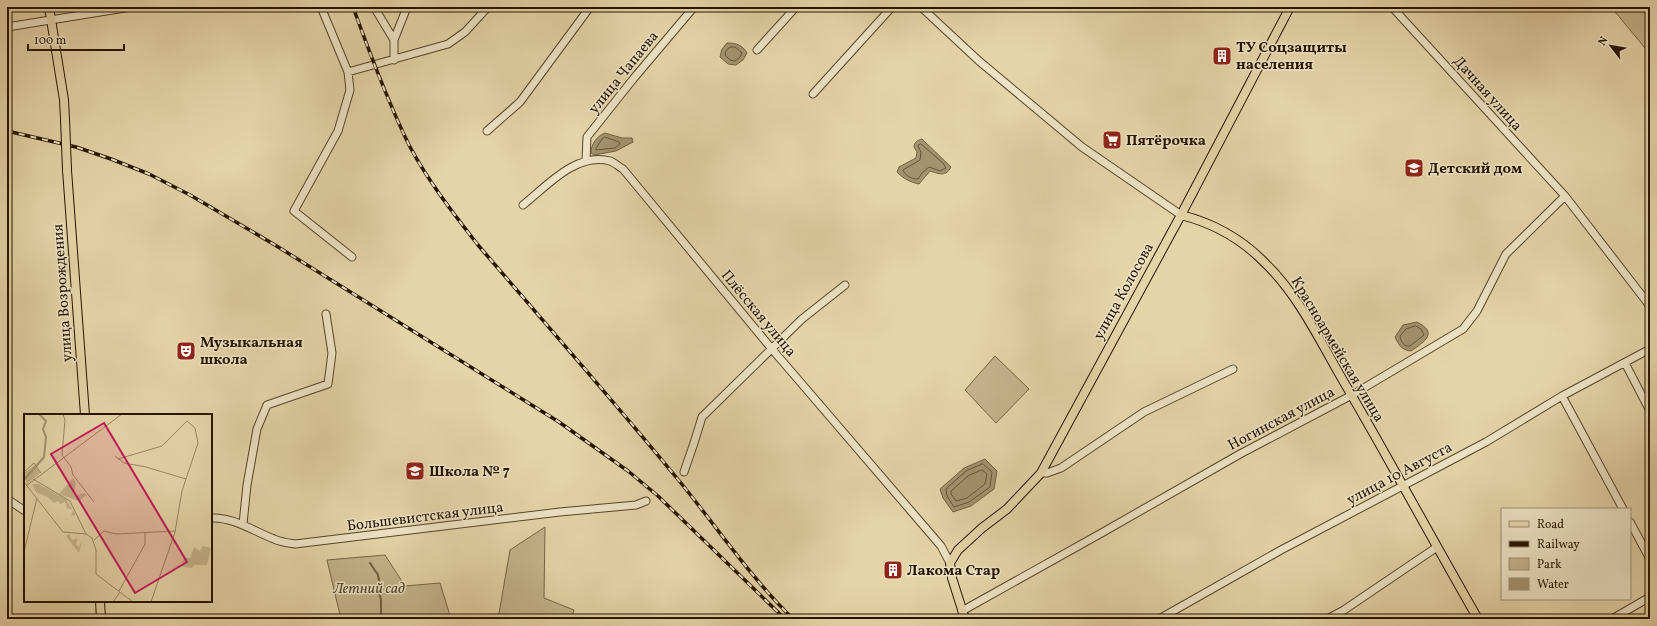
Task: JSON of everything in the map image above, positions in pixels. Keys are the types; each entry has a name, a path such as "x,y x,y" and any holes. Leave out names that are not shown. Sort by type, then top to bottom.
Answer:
{"main road":[{"name":"улица Возрождения","path":"49,7 64,100 67,170 85,414"},
{"name":"улица Колосова","path":"950,563 958,550 982,528 1007,509 1041,473 1181,215 1290,7"},
{"name":"Красноармейская улица","path":"1181,215 1219,228 1243,244 1266,263 1281,280 1298,305 1352,395 1478,619"},
{"path":"950,563 952,578 964,615"},
{"path":"100,602 101,619"}],"street":[{"path":"7,27 131,7"},
{"path":"321,7 348,72 350,90 338,131 294,211 352,256"},
{"path":"374,7 394,40"},
{"path":"394,60 394,40 407,7"},
{"path":"348,72 448,44 465,32 488,7"},
{"path":"487,131 520,102 590,7"},
{"name":"улица Чапаева","path":"586,160 587,137 694,7"},
{"path":"757,50 796,7"},
{"path":"813,94 892,7"},
{"name":"Красноармейская улица","path":"921,7 979,62 1082,147 1181,215"},
{"name":"Дачная улица","path":"1392,7 1564,196 1650,306"},
{"name":"Плёсская улица","path":"523,205 569,168 586,160 611,161 623,169 771,348 941,546 950,563"},
{"name":"Ногинская улица","path":"964,615 1098,535 1240,454 1352,395 1462,330 1476,311 1506,254 1564,196"},
{"path":"684,472 702,417 802,319 845,285"},
{"path":"243,524 247,485 257,429 267,405 328,384 332,353 326,314"},
{"name":"улица 10 Августа","path":"1159,619 1281,550 1486,442 1562,396 1650,349"},
{"path":"1625,363 1650,411"},
{"path":"1041,473 1047,473 1062,468 1144,412 1233,369"},
{"path":"1562,396 1622,508"},
{"path":"7,499 24,510"},
{"name":"Большевистская улица","path":"212,518 243,524 275,540 295,544 560,512 636,505 646,501"},
{"path":"1631,524 1650,559"},
{"path":"1327,619 1344,610 1437,548"},
{"path":"1612,619 1650,597"}],"green space":[{"path":"1611,7 1650,7 1650,54"},
{"path":"995,356 1029,389 996,423 965,390"},
{"path":"545,527 544,598 574,610 571,619 498,619 510,550"},
{"name":"Летний сад","path":"385,555 405,586 440,583 451,619 341,619 327,560"}],"water":[{"path":"727,43 739,45 747,53 743,60 736,65 728,64 720,57 722,49"},
{"path":"605,133 622,138 632,138 633,142 616,151 594,155 591,153 593,144 599,136"},
{"path":"922,139 951,167 947,172 942,174 930,171 919,184 907,180 897,172 899,167 916,158 917,152 914,145"},
{"path":"1417,322 1424,326 1427,330 1427,337 1421,344 1411,351 1405,350 1399,345 1395,337 1403,325"},
{"path":"985,459 997,471 994,489 971,506 953,512 943,498 940,489 964,468"}],"waterway":[{"path":"370,563 378,575 380,585 378,589 381,600 381,619"}],"railway":[{"path":"353,7 393,111 416,158 441,196 478,245 627,418 747,568 793,619"},
{"path":"7,131 76,147 111,159 149,174 190,195 275,245 559,422 628,471 658,496 785,619"}],"place":[{"name":"ТУ Соцзащиты населения","path":"1222,56"},
{"name":"Пятёрочка","path":"1112,140"},
{"name":"Детский дом","path":"1414,168"},
{"name":"Музыкальная школа","path":"186,351"},
{"name":"Школа № 7","path":"415,471"},
{"name":"Лакома Стар","path":"893,570"}]}
